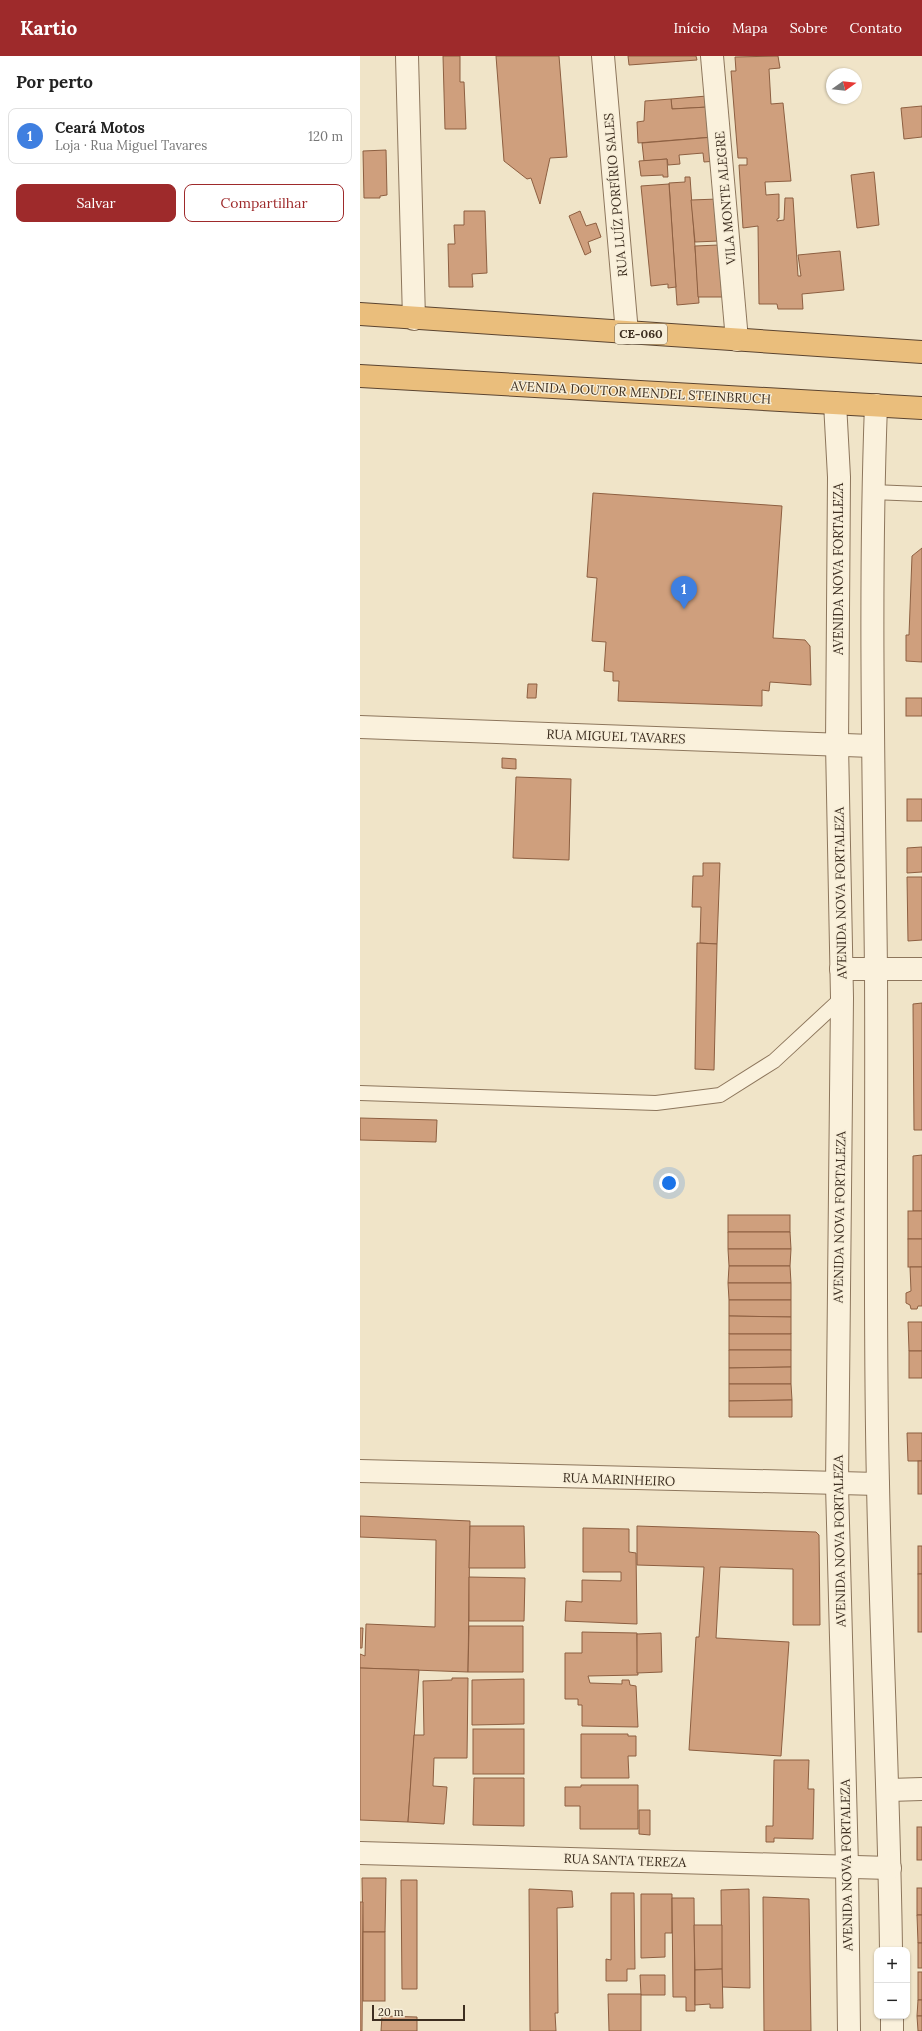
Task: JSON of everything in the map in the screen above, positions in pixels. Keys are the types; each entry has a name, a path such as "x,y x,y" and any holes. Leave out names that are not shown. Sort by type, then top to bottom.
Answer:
{"highway":[{"name":"CE-060","path":"360,314 414,319 922,352"},
{"name":"AVENIDA DOUTOR MENDEL STEINBRUCH","path":"360,376 922,408"}],"street":[{"path":"407,56 414,319"},
{"name":"RUA LUÍZ PORFÍRIO SALES","path":"603,56 627,333"},
{"name":"VILA MONTE ALEGRE","path":"712,56 737,340"},
{"name":"AVENIDA NOVA FORTALEZA","path":"835,403 838,477 837,744 842,998 837,1485 847,1866 849,2031"},
{"path":"876,405 872,492 872,746 876,969 878,1484 889,1790 891,1947"},
{"name":"RUA MIGUEL TAVARES","path":"360,727 872,746"},
{"path":"841,968 922,969"},
{"name":"RUA MARINHEIRO","path":"360,1471 837,1485 878,1484"},
{"path":"889,1790 922,1789"},
{"name":"RUA SANTA TEREZA","path":"360,1853 890,1868"},
{"path":"892,2019 892,2031"}],"lane":[{"path":"872,492 922,494"},
{"path":"360,1093 656,1103 720,1095 774,1061 842,998"}],"building":[{"path":"443,56 460,56 460,82 464,82 466,129 445,129"},
{"path":"496,56 559,56 567,157 550,158 540,204 531,178 527,179 504,161"},
{"path":"628,56 696,56 697,60 629,65"},
{"path":"778,56 780,68 769,69 771,104 783,103 791,181 765,182 766,195 779,194 779,218 777,221 784,220 785,198 793,198 798,276 801,276 798,255 840,251 844,290 802,294 803,309 778,309 777,304 759,304 758,226 743,228 739,165 747,165 747,158 738,158 731,71 736,71 735,57"},
{"path":"707,96 708,107 672,109 671,99"},
{"path":"671,99 672,109 708,107 713,137 638,143 637,122 644,121 645,101"},
{"path":"922,106 922,137 904,139 901,108"},
{"path":"714,137 716,161 704,162 703,153 679,155 680,164 668,165 667,159 644,161 642,143"},
{"path":"386,150 387,195 380,196 380,198 364,198 363,151"},
{"path":"667,159 668,177 663,177 663,175 641,176 639,161"},
{"path":"874,172 879,225 857,228 851,175"},
{"path":"685,177 690,177 699,303 677,305 669,183 685,182"},
{"path":"669,184 676,287 668,288 668,284 651,286 641,186"},
{"path":"718,199 719,241 695,242 691,200"},
{"path":"464,211 485,211 487,273 472,274 473,287 449,287 448,244 455,244 454,225 464,225"},
{"path":"580,211 586,226 596,223 601,237 588,242 591,252 585,255 569,216"},
{"path":"719,245 722,297 698,297 695,246"},
{"path":"593,493 782,506 773,638 805,640 810,646 811,685 770,682 769,691 762,690 762,706 618,701 619,681 613,681 613,672 604,671 606,642 592,641 597,578 587,577"},
{"path":"922,548 922,662 906,661 906,635 909,635 912,556"},
{"path":"528,684 537,684 536,698 527,698"},
{"path":"906,698 922,698 922,716 906,716"},
{"path":"502,758 516,759 516,769 502,768"},
{"path":"516,777 571,779 569,860 513,858"},
{"path":"907,799 922,799 922,821 907,821"},
{"path":"922,847 922,872 907,873 907,848"},
{"path":"703,863 720,863 717,944 700,943 701,907 692,907 693,876 703,876"},
{"path":"907,877 922,877 922,940 908,941"},
{"path":"697,943 717,944 714,1070 695,1069"},
{"path":"922,1003 922,1130 914,1130 913,1004"},
{"path":"360,1118 437,1120 436,1142 360,1140"},
{"path":"922,1155 922,1211 913,1211 913,1156"},
{"path":"908,1211 922,1211 922,1239 908,1239"},
{"path":"728,1215 790,1215 790,1232 728,1232"},
{"path":"728,1232 790,1232 791,1249 728,1249"},
{"path":"908,1239 922,1239 922,1267 908,1267"},
{"path":"728,1249 791,1249 790,1266 729,1266"},
{"path":"729,1266 790,1266 791,1283 728,1283"},
{"path":"910,1267 922,1267 922,1306 918,1306 917,1309 911,1309 910,1305 906,1303 906,1293 911,1291"},
{"path":"728,1283 791,1283 791,1300 729,1300"},
{"path":"729,1300 791,1300 791,1317 729,1316"},
{"path":"729,1316 791,1317 791,1334 729,1334"},
{"path":"908,1322 922,1322 922,1351 909,1351"},
{"path":"729,1334 791,1334 791,1350 729,1350"},
{"path":"729,1350 791,1350 791,1367 729,1368"},
{"path":"909,1351 922,1351 922,1378 909,1378"},
{"path":"791,1367 791,1384 729,1384 729,1368"},
{"path":"729,1384 791,1384 792,1400 729,1401"},
{"path":"792,1400 792,1417 729,1417 729,1401"},
{"path":"907,1433 922,1433 922,1461 908,1461"},
{"path":"918,1461 922,1461 922,1494 918,1494"},
{"path":"360,1516 470,1521 468,1672 360,1668 360,1654 365,1656 366,1624 435,1627 436,1540 360,1537"},
{"path":"470,1526 524,1526 525,1568 469,1568"},
{"path":"637,1526 816,1532 819,1535 820,1625 793,1625 793,1569 720,1567 716,1638 789,1642 781,1756 689,1750 696,1637 699,1637 704,1567 637,1565"},
{"path":"583,1528 629,1529 629,1552 636,1553 637,1624 565,1621 566,1601 582,1602 582,1580 621,1581 621,1572 583,1572"},
{"path":"918,1546 922,1546 922,1574 918,1574"},
{"path":"918,1574 922,1574 922,1632 918,1632"},
{"path":"469,1577 525,1578 524,1621 469,1621"},
{"path":"469,1626 523,1626 523,1672 468,1672"},
{"path":"360,1628 363,1628 362,1648 360,1648"},
{"path":"582,1632 637,1633 638,1675 588,1676 590,1683 622,1684 622,1680 629,1680 630,1685 636,1686 638,1727 582,1726 582,1705 578,1705 578,1699 565,1699 565,1653 582,1653"},
{"path":"661,1633 662,1672 637,1673 637,1634"},
{"path":"360,1668 419,1670 408,1822 360,1820"},
{"path":"452,1678 468,1678 467,1758 434,1758 433,1786 447,1787 444,1824 408,1822 414,1735 424,1735 423,1681 452,1680"},
{"path":"524,1679 524,1724 472,1725 472,1680"},
{"path":"473,1729 524,1729 524,1774 473,1774"},
{"path":"581,1734 628,1734 628,1736 636,1736 636,1756 628,1756 629,1778 581,1778"},
{"path":"774,1760 809,1760 808,1789 814,1789 813,1839 774,1838 774,1842 766,1842 766,1826 773,1826"},
{"path":"474,1778 524,1778 524,1826 473,1825"},
{"path":"581,1785 638,1785 638,1829 580,1829 580,1806 565,1806 565,1787 581,1787"},
{"path":"639,1810 650,1810 650,1835 639,1834"},
{"path":"917,1827 922,1827 922,1860 917,1860"},
{"path":"362,1878 386,1878 385,1932 363,1932"},
{"path":"401,1880 417,1880 417,1989 402,1989"},
{"path":"917,1888 922,1888 922,1915 917,1915"},
{"path":"529,1889 572,1891 573,1907 557,1908 558,2013 555,2013 556,2031 530,2031"},
{"path":"749,1889 750,1988 722,1987 721,1890"},
{"path":"611,1893 634,1893 635,1969 627,1969 627,1981 606,1981 606,1959 611,1960"},
{"path":"641,1894 672,1894 672,1933 665,1933 665,1957 641,1958"},
{"path":"763,1897 809,1899 811,2031 764,2031"},
{"path":"672,1898 694,1898 695,2011 686,2011 686,1997 673,1997"},
{"path":"360,1902 363,1902 362,2031 360,2031"},
{"path":"917,1915 922,1915 922,1943 918,1943"},
{"path":"694,1925 722,1925 722,1969 695,1970"},
{"path":"363,1932 385,1932 385,2001 363,2001"},
{"path":"918,1943 922,1943 922,1968 918,1968"},
{"path":"722,1969 723,2008 710,2008 710,2004 695,2005 695,1970"},
{"path":"918,1972 922,1972 922,2000 918,2000"},
{"path":"640,1975 665,1975 665,1995 641,1995"},
{"path":"608,1994 641,1994 641,2031 609,2031"},
{"path":"918,2000 922,2000 922,2016 917,2016"},
{"path":"382,2016 417,2017 417,2031 381,2031"},
{"path":"917,2016 922,2016 922,2031 918,2031"}],"place":[{"name":"Ceará Motos","path":"684,609"}]}
